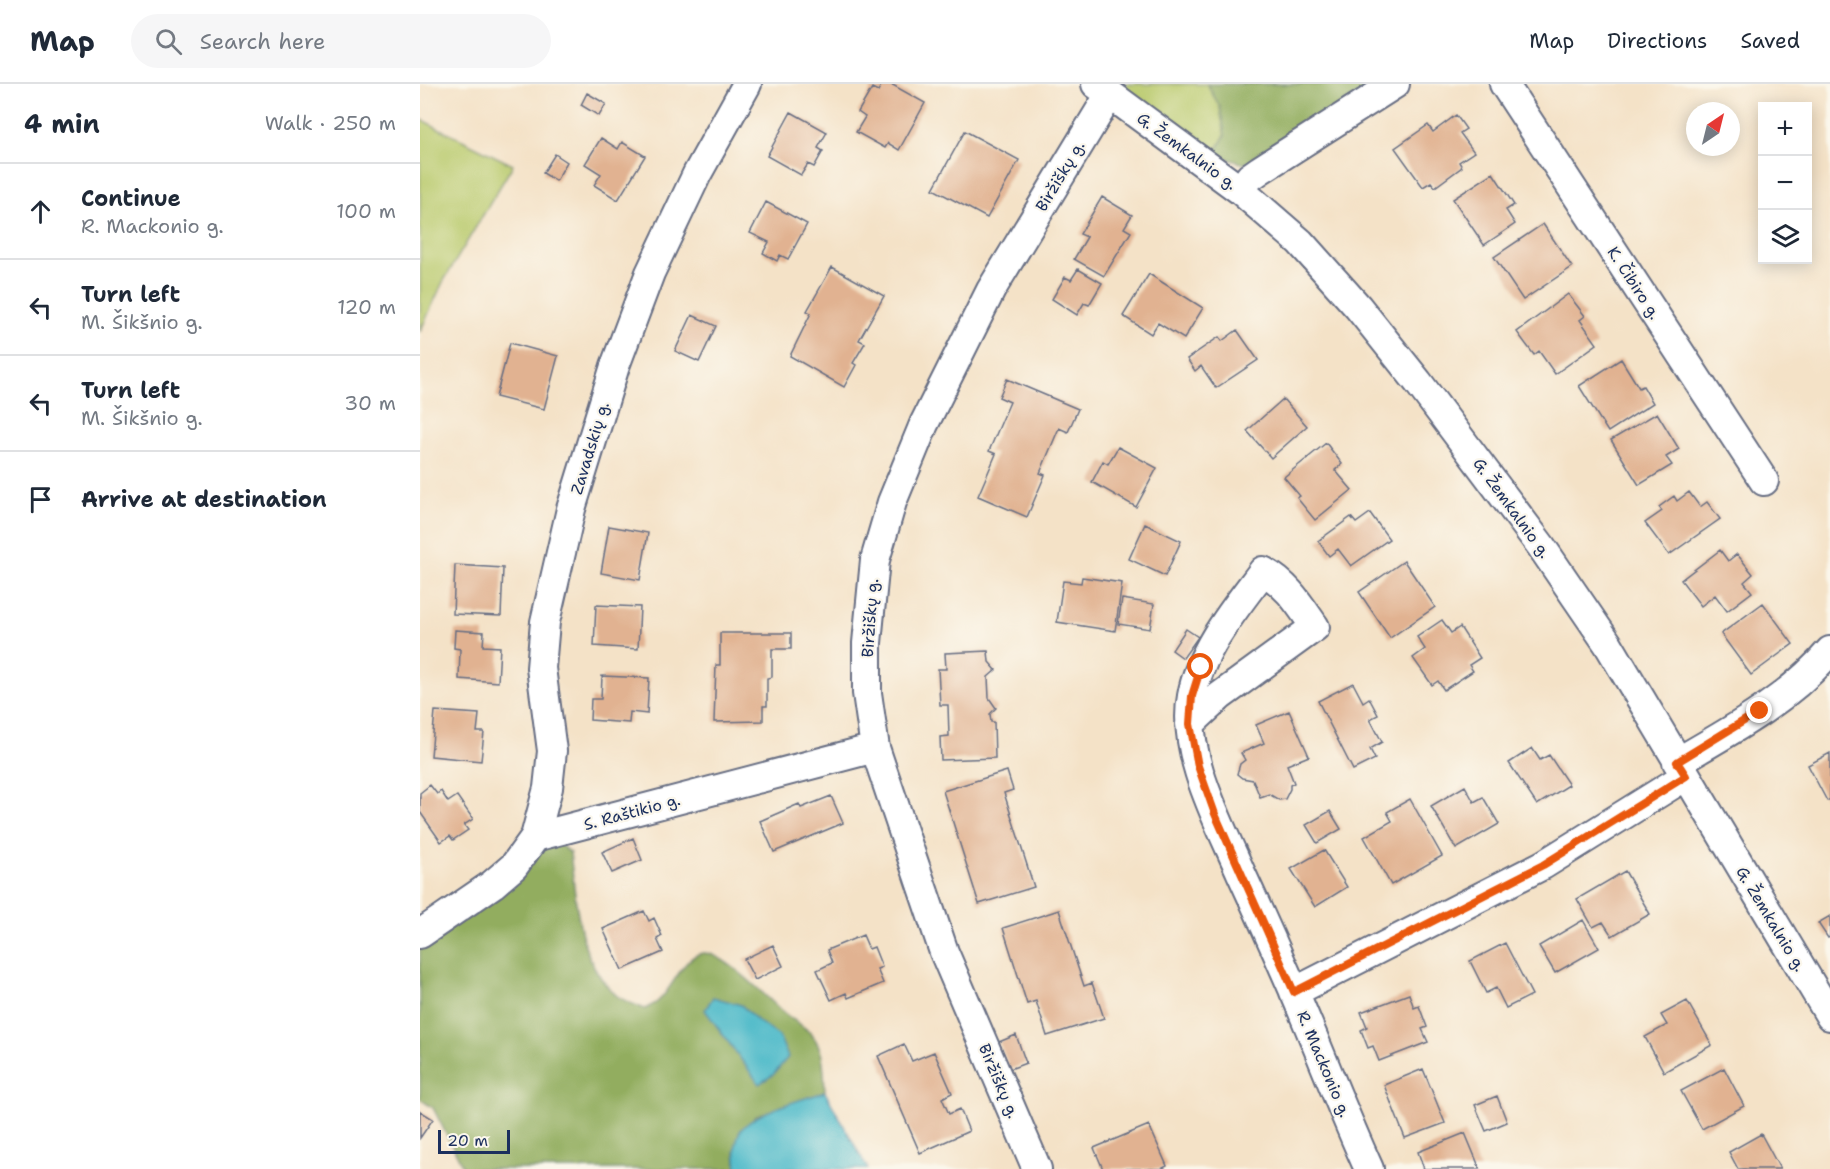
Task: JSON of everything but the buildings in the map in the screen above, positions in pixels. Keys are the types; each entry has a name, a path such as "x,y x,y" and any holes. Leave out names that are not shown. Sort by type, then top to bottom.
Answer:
{"street":[{"name":"Zavadskių g.","path":"535,837 548,788 552,751 541,668 545,622 571,509 615,366 650,273 697,174 747,84"},
{"path":"1240,190 1250,177 1260,170 1395,84"},
{"name":"K. Čibiro g.","path":"1504,84 1764,482"},
{"name":"G. Žemkalnio g.","path":"1103,89 1240,190 1300,242 1358,307 1418,382 1541,546 1601,634 1830,1016"},
{"name":"Biržiškų g.","path":"1037,1169 944,952 875,748 867,693 867,643 875,560 891,502 924,424 991,290 1103,89"},
{"name":"R. Mackonio g.","path":"1190,724 1220,696 1315,627 1277,578 1263,571 1221,629 1201,667 1192,696 1190,724 1198,766 1215,814 1369,1169"},
{"path":"1294,992 1543,865 1681,769 1827,659"},
{"name":"S. Raštikio g.","path":"535,837 875,748"},
{"path":"420,934 493,884 514,866 535,837"}],"green space":[{"path":"1115,84 1207,84 1220,107 1225,135 1214,155"},
{"path":"1207,84 1375,84 1245,164 1214,155 1225,135 1220,107"},
{"path":"420,119 513,165 443,282 420,332"},
{"path":"559,844 570,853 577,910 586,947 603,981 616,995 645,1009 662,997 689,960 703,953 712,955 745,977 783,1012 806,1029 816,1041 823,1062 825,1092 756,1116 735,1152 737,1169 464,1169 433,1108 420,1099 420,948 504,889 545,845"}],"water":[{"path":"713,997 741,1005 779,1036 788,1057 773,1075 759,1084 705,1010"},
{"path":"825,1092 868,1169 737,1169 738,1136 751,1121 776,1108"}],"route":[{"path":"1201,667 1192,696 1190,724 1198,766 1215,814 1294,992 1543,865 1686,776 1677,762 1760,711"}]}
